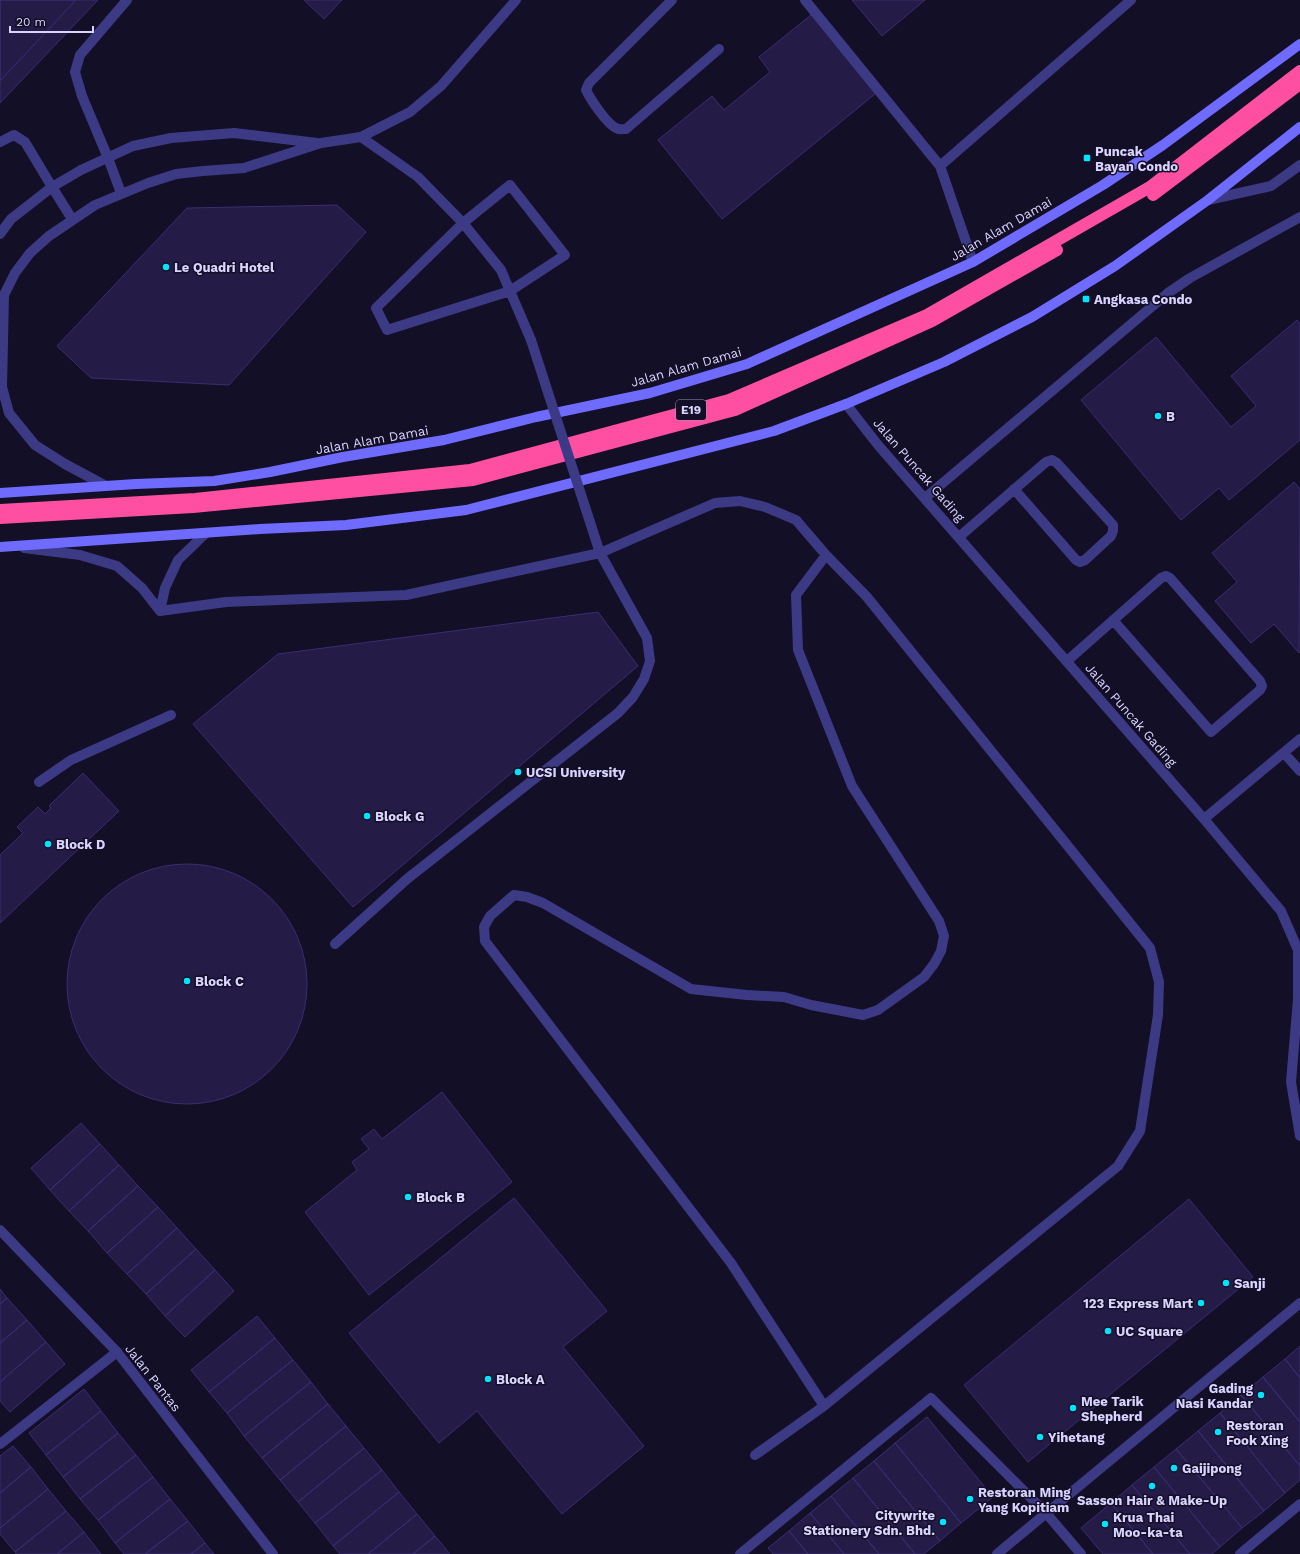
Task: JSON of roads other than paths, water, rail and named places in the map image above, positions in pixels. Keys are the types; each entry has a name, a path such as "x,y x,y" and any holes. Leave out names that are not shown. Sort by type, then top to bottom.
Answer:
{"highway":[{"name":"E19","path":"0,510 196,499 470,470 729,400 927,315 1150,187 1300,71"},
{"name":"E19","path":"0,518 193,507 473,480 735,410 932,321 1156,194 1300,84"}],"main road":[{"name":"Jalan Alam Damai","path":"0,493 214,481 270,472 344,457 444,440 650,393 747,364 973,262 1109,181 1163,145 1300,44"},
{"path":"4,546 346,525 466,510 774,431 846,404 944,362 1032,317 1115,266 1208,200 1300,127"}],"street":[{"path":"121,193 82,96 75,72 80,55 127,0"},
{"path":"106,486 64,464 35,445 9,412 2,387 4,295 15,273 30,253 49,236 95,205 148,183 176,174 244,168 320,143 362,137 410,112 441,86 516,0"},
{"path":"672,0 589,83 586,90 590,98 611,125 618,129 626,129 719,49"},
{"path":"805,0 940,166 973,262"},
{"path":"940,166 1131,0"},
{"path":"0,234 11,218 52,187 81,170 133,146 171,138 234,133 320,143"},
{"path":"0,142 14,135 25,142 72,220"},
{"path":"335,944 407,879 618,713 633,697 644,680 650,661 647,638 600,553 531,340 501,270 463,223 418,177 362,137"},
{"path":"1208,200 1271,186 1300,165"},
{"path":"510,185 565,255 510,291 387,330 376,308 463,223 510,185"},
{"path":"925,498 1168,293 1190,278 1300,217"},
{"name":"Jalan Puncak Gading","path":"846,404 878,444 1204,819 1281,910 1298,950 1298,999 1291,1082 1300,1136"},
{"path":"959,537 1014,489 1046,462 1052,460 1057,463 1113,526 1111,536 1085,560 1080,562 1076,560 1014,489"},
{"path":"160,611 226,602 406,594 600,553 714,503 740,501 765,506 796,520 826,555 867,597 1150,948 1158,982 1158,1015 1140,1131 1118,1166 824,1406 756,1455"},
{"path":"160,611 165,588 178,560 206,533"},
{"path":"4,546 80,555 117,566 142,588 160,611"},
{"path":"824,1406 731,1262 485,940 484,927 490,916 514,895 527,897 543,903 691,989 784,997 811,1005 862,1015 878,1010 924,977 934,964 941,951 944,936 939,921 852,786 798,650 796,594 826,555"},
{"path":"1067,661 1113,620 1161,578 1166,576 1170,578 1260,681 1262,686 1260,690 1211,732 1113,620"},
{"path":"39,782 71,760 171,714"},
{"path":"1204,819 1300,739"},
{"path":"1284,753 1300,771"},
{"path":"1291,1082 1300,1096"},
{"name":"Jalan Pantas","path":"0,1230 117,1352 273,1554"},
{"path":"997,1554 1300,1303"},
{"path":"0,1444 117,1352"},
{"path":"740,1554 931,1398 1046,1513 1081,1554"},
{"path":"1240,1554 1300,1504"}],"place":[{"name":"Puncak Bayan Condo","path":"1087,158"},
{"name":"Le Quadri Hotel","path":"166,267"},
{"name":"Angkasa Condo","path":"1086,299"},
{"name":"B","path":"1158,416"},
{"name":"UCSI University","path":"518,772"},
{"name":"Block G","path":"367,816"},
{"name":"Block D","path":"48,844"},
{"name":"Block C","path":"187,981"},
{"name":"Block B","path":"408,1197"},
{"name":"Sanji","path":"1226,1283"},
{"name":"123 Express Mart","path":"1201,1303"},
{"name":"UC Square","path":"1108,1331"},
{"name":"Block A","path":"488,1379"},
{"name":"Gading Nasi Kandar","path":"1261,1395"},
{"name":"Mee Tarik Shepherd","path":"1073,1408"},
{"name":"Restoran Fook Xing","path":"1218,1432"},
{"name":"Yihetang","path":"1040,1437"},
{"name":"Gaijipong","path":"1174,1468"},
{"name":"Sasson Hair & Make-Up","path":"1152,1486"},
{"name":"Restoran Ming Yang Kopitiam","path":"970,1499"},
{"name":"Citywrite Stationery Sdn. Bhd.","path":"943,1522"},
{"name":"Krua Thai Moo-ka-ta","path":"1105,1524"}]}
